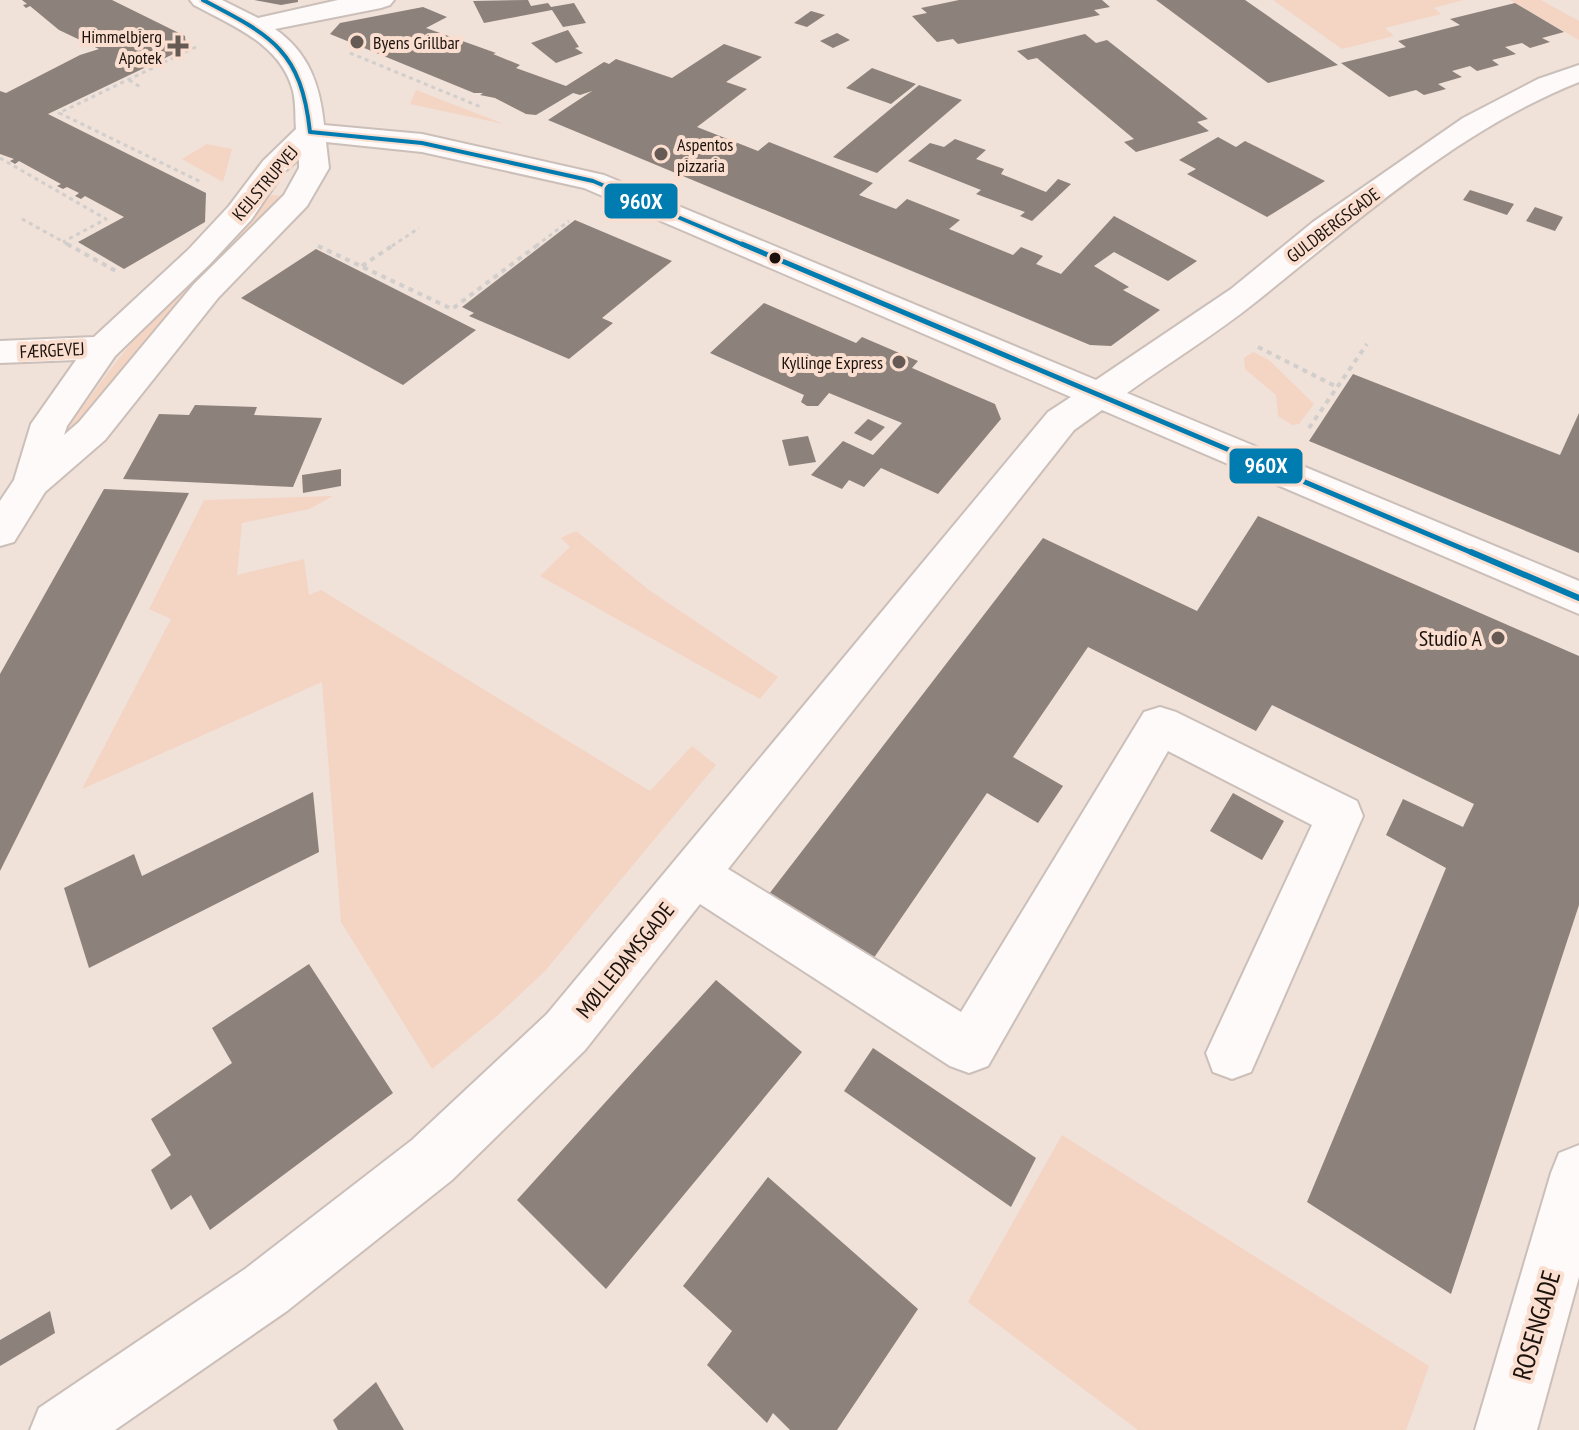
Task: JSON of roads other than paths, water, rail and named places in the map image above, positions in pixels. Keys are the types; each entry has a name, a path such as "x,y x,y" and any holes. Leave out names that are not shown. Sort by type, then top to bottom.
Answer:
{"street":[{"path":"203,0 276,42 293,62 307,91 310,132 422,143 583,179 612,189 1579,598"},
{"path":"251,25 381,0"},
{"name":"GULDBERGSGADE","path":"1097,396 1243,296 1324,229 1473,124 1548,85 1579,73"},
{"name":"KEJLSTRUPVEJ","path":"0,532 32,482 49,424 103,348 240,213 273,167 310,132"},
{"name":"KEJLSTRUPVEJ","path":"32,482 92,431 206,291 296,200 314,168 310,132"},
{"name":"FÆRGEVEJ","path":"0,352 103,348"},
{"name":"MØLLEDAMSGADE","path":"61,1430 266,1290 432,1160 566,1032 1061,421 1097,396"},
{"path":"694,874 969,1047 1160,725 1340,816 1232,1053"},
{"name":"ROSENGADE","path":"1506,1430 1579,1173"}],"place":[{"name":"Byens Grillbar","path":"357,42"},
{"name":"Himmelbjerg Apotek","path":"178,46"},
{"name":"Aspentos pizzaria","path":"661,154"},
{"name":"Kyllinge Express","path":"899,362"},
{"name":"Studio A","path":"1498,638"}]}
